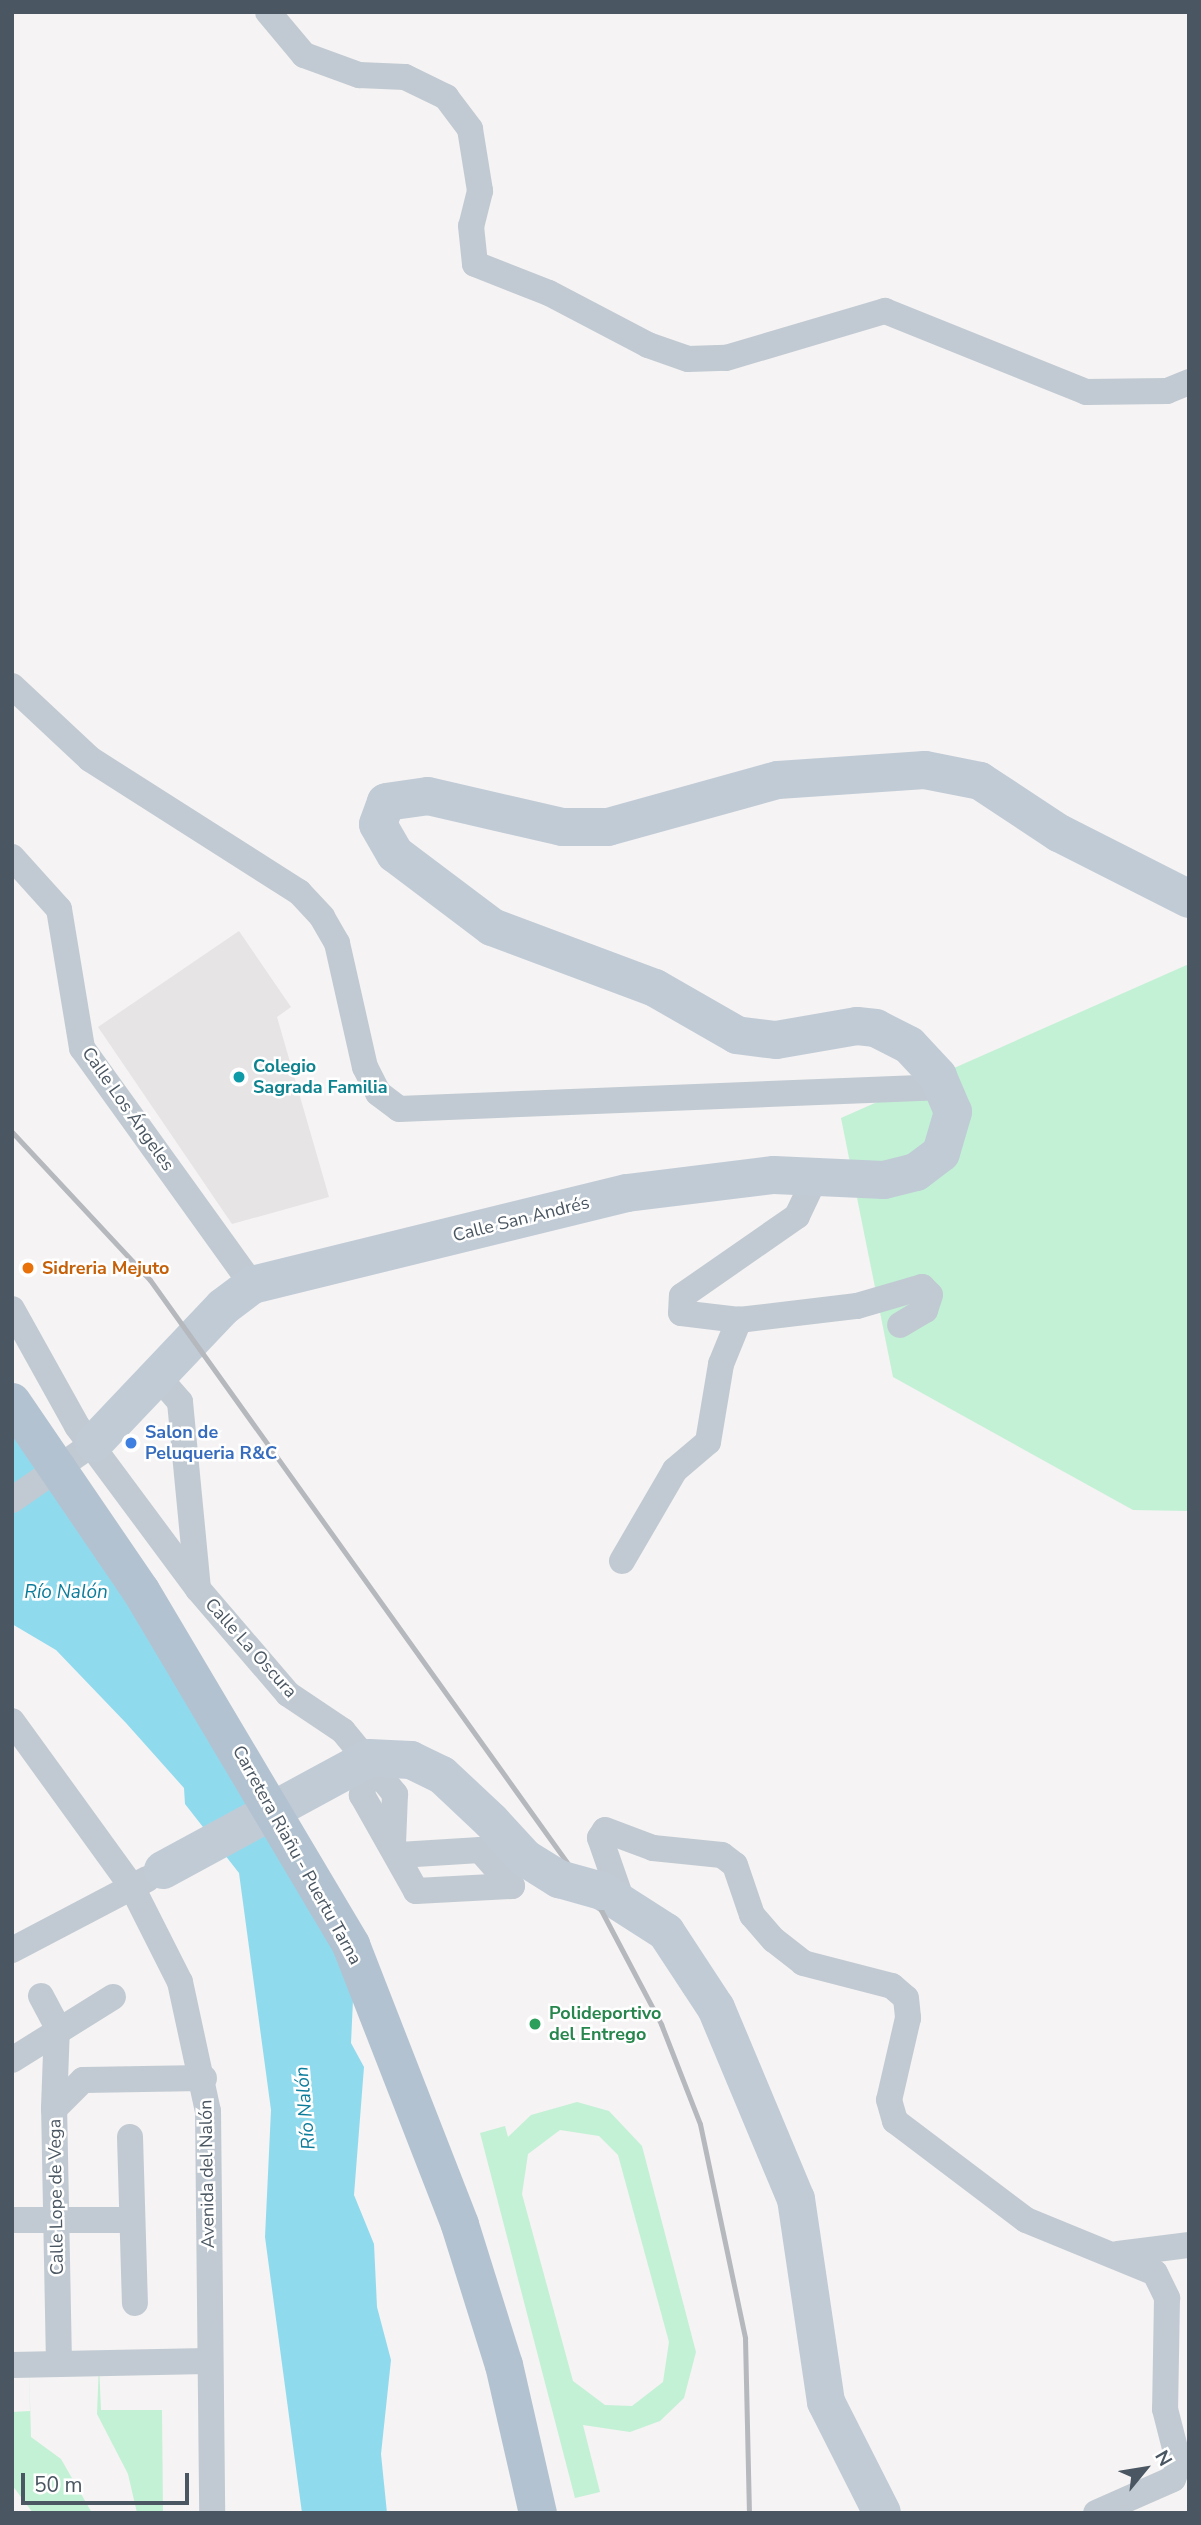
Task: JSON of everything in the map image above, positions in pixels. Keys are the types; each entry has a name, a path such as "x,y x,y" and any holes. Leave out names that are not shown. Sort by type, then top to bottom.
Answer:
{"main road":[{"name":"Carretera Riañu - Puertu Tarna","path":"12,1402 141,1591 351,1945 407,2074 460,2224 504,2365 538,2513"}],"street":[{"path":"268,12 304,55 359,75 405,77 446,97 470,129 480,191 471,226 475,264 549,293 648,345 688,359 726,358 885,311 1086,392 1167,391 1189,382"},
{"path":"12,686 90,759 306,901 337,943 365,1068 378,1093 398,1109 945,1087"},
{"path":"945,1087 909,1045 876,1028 758,1041 737,1035 655,988 492,927 395,854 377,824 378,810 403,796 428,796 549,825 608,827 778,780 925,770 980,781 1059,834 1189,899"},
{"name":"Calle Los Ángeles","path":"12,857 59,909 82,1048 252,1285"},
{"name":"Calle San Andrés","path":"87,1448 161,1380 216,1315 252,1285 627,1193 729,1177 816,1175 884,1180 931,1163 950,1130 953,1112 945,1087"},
{"path":"816,1175 797,1216 682,1296 681,1313 739,1320 857,1307 922,1287 930,1295 925,1310 900,1325"},
{"name":"Calle La Oscura","path":"12,1309 87,1448 198,1589 288,1694 343,1731 355,1766"},
{"path":"622,1561 675,1470 708,1442 721,1364 739,1320"},
{"name":"Calle La Oscura","path":"161,1380 180,1402 198,1589"},
{"path":"12,1500 87,1448"},
{"name":"Avenida del Nalón","path":"13,1721 148,1879 180,1982 204,2078 207,2361 212,2513"},
{"path":"12,1950 355,1766 411,1760 442,1775 491,1821 525,1858 559,1879 612,1896 666,1932 721,2020 796,2199 825,2402 881,2513"},
{"path":"355,1766 362,1795 396,1849"},
{"path":"612,1896 600,1838 605,1830 653,1849 722,1855 735,1865 752,1915 783,1948 803,1963 892,1986 905,1998 908,2018 889,2100 895,2122 1026,2220 1074,2243 1116,2254 1154,2273 1167,2298 1166,2409 1179,2464 1173,2479 1096,2513"},
{"path":"41,1996 57,2026 54,2109"},
{"path":"12,2060 41,2045 57,2026 113,1997"},
{"name":"Calle Lope de Vega","path":"59,2364 54,2109 83,2080 204,2078"},
{"path":"130,2137 135,2302"},
{"path":"12,2220 132,2220"},
{"path":"1116,2254 1189,2245"},
{"path":"12,2365 207,2361"}],"shaded area":[{"name":"Colegio Sagrada Familia","path":"239,931 291,1007 277,1017 329,1197 232,1224 98,1027"}],"green space":[{"path":"1189,964 1189,1511 1133,1510 893,1377 841,1118"},
{"path":"577,2102 609,2111 642,2146 696,2352 684,2398 660,2421 630,2432 583,2425 600,2492 575,2498 480,2133 505,2126 508,2137 531,2115","holes":["560,2130 599,2136 618,2155 669,2342 663,2382 632,2406 605,2405 573,2381 522,2194 528,2154"]},
{"path":"99,2364 101,2410 162,2410 163,2513 137,2513 128,2474 97,2414"},
{"path":"29,2365 31,2437 61,2459 92,2513 33,2513 12,2485 12,2412 30,2411"}],"water":[{"name":"Río Nalón","path":"12,1422 356,1936 351,2043 364,2067 354,2195 374,2244 377,2307 391,2360 381,2454 387,2513 302,2513 265,2237 271,2110 239,1873 185,1804 184,1788 126,1723 56,1650 12,1624"}],"railway":[{"path":"12,1132 150,1280 601,1910 661,2024 700,2124 745,2338 749,2513"}],"place":[{"name":"Colegio Sagrada Familia","path":"239,1077"},
{"name":"Sidreria Mejuto","path":"28,1268"},
{"name":"Salon de Peluqueria R&C","path":"131,1443"},
{"name":"Polideportivo del Entrego","path":"535,2024"}]}
